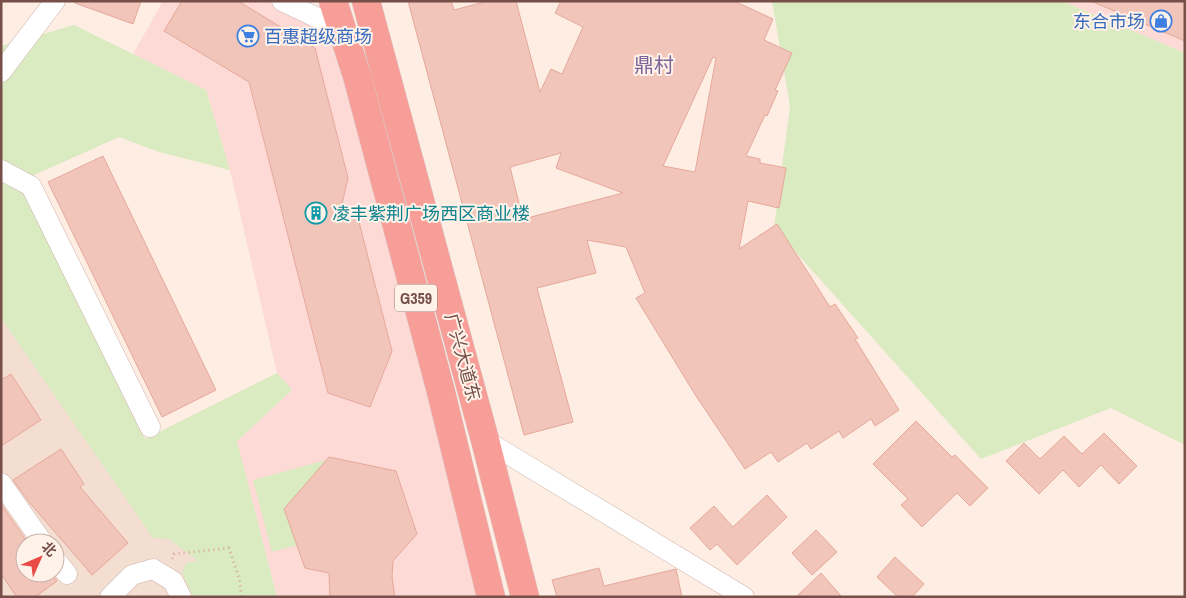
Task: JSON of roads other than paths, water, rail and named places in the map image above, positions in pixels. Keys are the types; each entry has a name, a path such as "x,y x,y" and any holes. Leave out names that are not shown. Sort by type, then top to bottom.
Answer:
{"highway":[{"name":"广兴大道东","path":"334,1 358,76 439,382 491,597"},
{"name":"广兴大道东","path":"366,1 485,440 525,597"}],"street":[{"path":"1,72 55,1"},
{"path":"282,1 342,29"},
{"path":"1,170 31,186 150,427"},
{"path":"485,440 744,597"},
{"path":"1,483 36,533"},
{"path":"110,597 132,575 153,569 173,581 181,597"}],"place":[{"name":"东合市场","path":"1161,21"},
{"name":"百惠超级商场","path":"248,36"},
{"name":"凌丰紫荆广场西区商业楼","path":"316,213"}],"district":[{"name":"鼎村","path":"654,64"}]}
